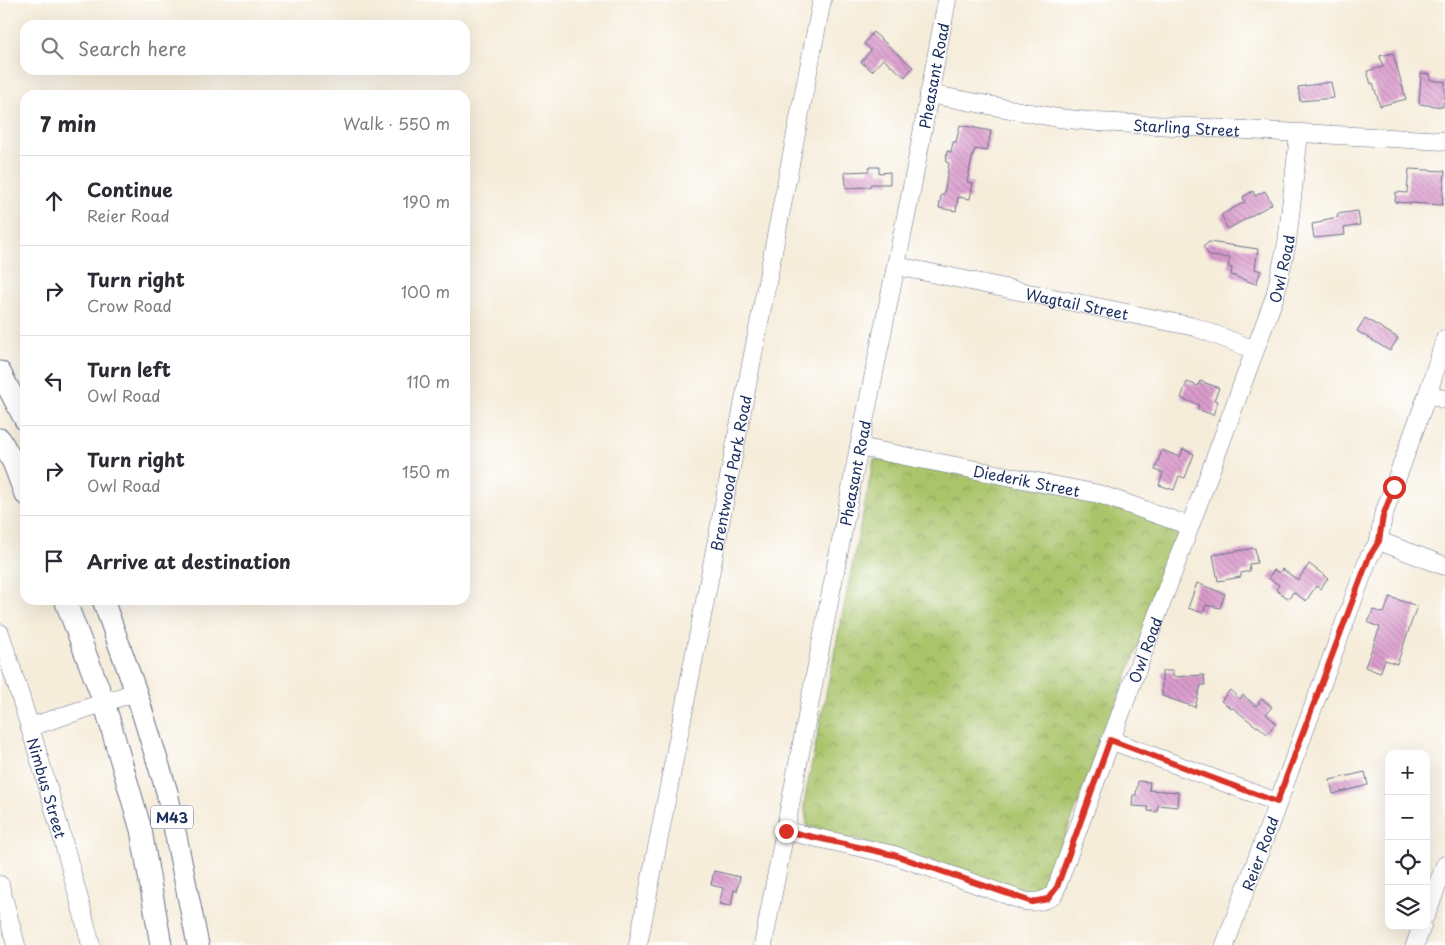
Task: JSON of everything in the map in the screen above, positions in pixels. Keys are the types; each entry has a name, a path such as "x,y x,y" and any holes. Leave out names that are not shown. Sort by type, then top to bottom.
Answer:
{"main road":[{"path":"0,372 20,410"},
{"path":"0,439 13,462 20,481"},
{"name":"M43","path":"67,605 104,702 141,830 161,945"},
{"name":"M43","path":"105,605 136,692 168,792 198,945"}],"street":[{"name":"Brentwood Park Road","path":"638,945 822,0"},
{"name":"Pheasant Road","path":"763,945 947,0"},
{"name":"Starling Street","path":"929,94 1058,118 1445,142"},
{"name":"Owl Road","path":"786,831 894,855 1024,901 1041,902 1051,896 1057,887 1276,296 1287,243 1298,134"},
{"name":"Wagtail Street","path":"896,266 1195,327 1255,350"},
{"name":"Reier Road","path":"1226,945 1277,802 1369,557 1379,541 1383,516 1428,393 1445,339"},
{"path":"1428,393 1445,400"},
{"name":"Diederik Street","path":"859,447 1100,494 1190,526"},
{"path":"1379,541 1445,566"},
{"name":"Nimbus Street","path":"0,633 62,834 92,945"},
{"path":"30,727 136,692"},
{"path":"1110,740 1277,802"},
{"path":"1430,905 1444,871"},
{"path":"0,885 10,938"},
{"path":"1415,945 1421,930"}],"green space":[{"path":"874,459 1101,499 1173,526 1177,533 1178,543 1045,889 1036,893 807,826 804,803"}],"building":[{"path":"873,32 913,67 905,77 883,59 872,71 861,62 871,50 864,44"},
{"path":"1393,53 1406,99 1380,106 1367,71 1383,67 1380,56"},
{"path":"1421,73 1430,74 1430,80 1445,82 1445,102 1443,102 1443,107 1419,104"},
{"path":"1331,82 1334,98 1300,101 1298,87"},
{"path":"960,125 991,131 987,151 975,149 973,154 967,182 973,183 970,199 958,197 956,211 939,208 941,195 944,195 949,163 946,162 947,151 951,152 953,142 956,142"},
{"path":"869,167 879,167 879,173 890,172 890,184 871,184 870,187 846,188 845,172 869,171"},
{"path":"1409,169 1445,171 1442,205 1395,202 1396,192 1407,193"},
{"path":"1253,191 1255,196 1265,191 1272,204 1228,229 1221,215 1245,202 1243,197"},
{"path":"1358,211 1360,225 1344,228 1345,235 1314,238 1312,224 1338,217 1337,214"},
{"path":"1209,242 1258,249 1255,269 1261,271 1256,284 1231,275 1232,268 1228,267 1230,258 1210,256 1203,247"},
{"path":"1365,318 1398,338 1390,351 1357,331"},
{"path":"1200,381 1219,388 1214,400 1218,401 1213,415 1197,409 1199,405 1181,398 1187,382 1198,386"},
{"path":"1183,449 1194,454 1185,478 1179,476 1174,490 1159,485 1163,473 1155,470 1162,450 1180,457"},
{"path":"1255,548 1257,563 1249,564 1250,571 1241,573 1241,577 1218,581 1213,555"},
{"path":"1309,564 1328,578 1320,589 1316,586 1306,601 1293,592 1289,599 1276,590 1279,585 1268,578 1274,570 1279,573 1282,569 1298,580"},
{"path":"1197,583 1225,594 1220,608 1206,605 1203,613 1188,608"},
{"path":"1390,597 1417,606 1397,664 1385,660 1380,673 1365,667 1380,627 1368,623 1373,610 1384,613"},
{"path":"1162,671 1173,671 1173,677 1204,675 1205,685 1201,685 1195,707 1162,696"},
{"path":"1230,690 1240,699 1243,695 1256,706 1262,699 1272,707 1266,714 1276,723 1267,734 1221,701"},
{"path":"1365,772 1368,785 1333,794 1330,780"},
{"path":"1138,781 1150,782 1149,790 1178,792 1177,807 1158,805 1157,812 1148,811 1148,807 1132,806 1133,795 1136,795"},
{"path":"714,871 740,877 737,891 734,890 731,906 719,904 723,888 711,885"}],"route":[{"path":"786,831 894,855 1024,901 1041,902 1054,894 1057,887 1110,740 1277,802 1369,557 1379,541 1380,525 1394,487"}]}
